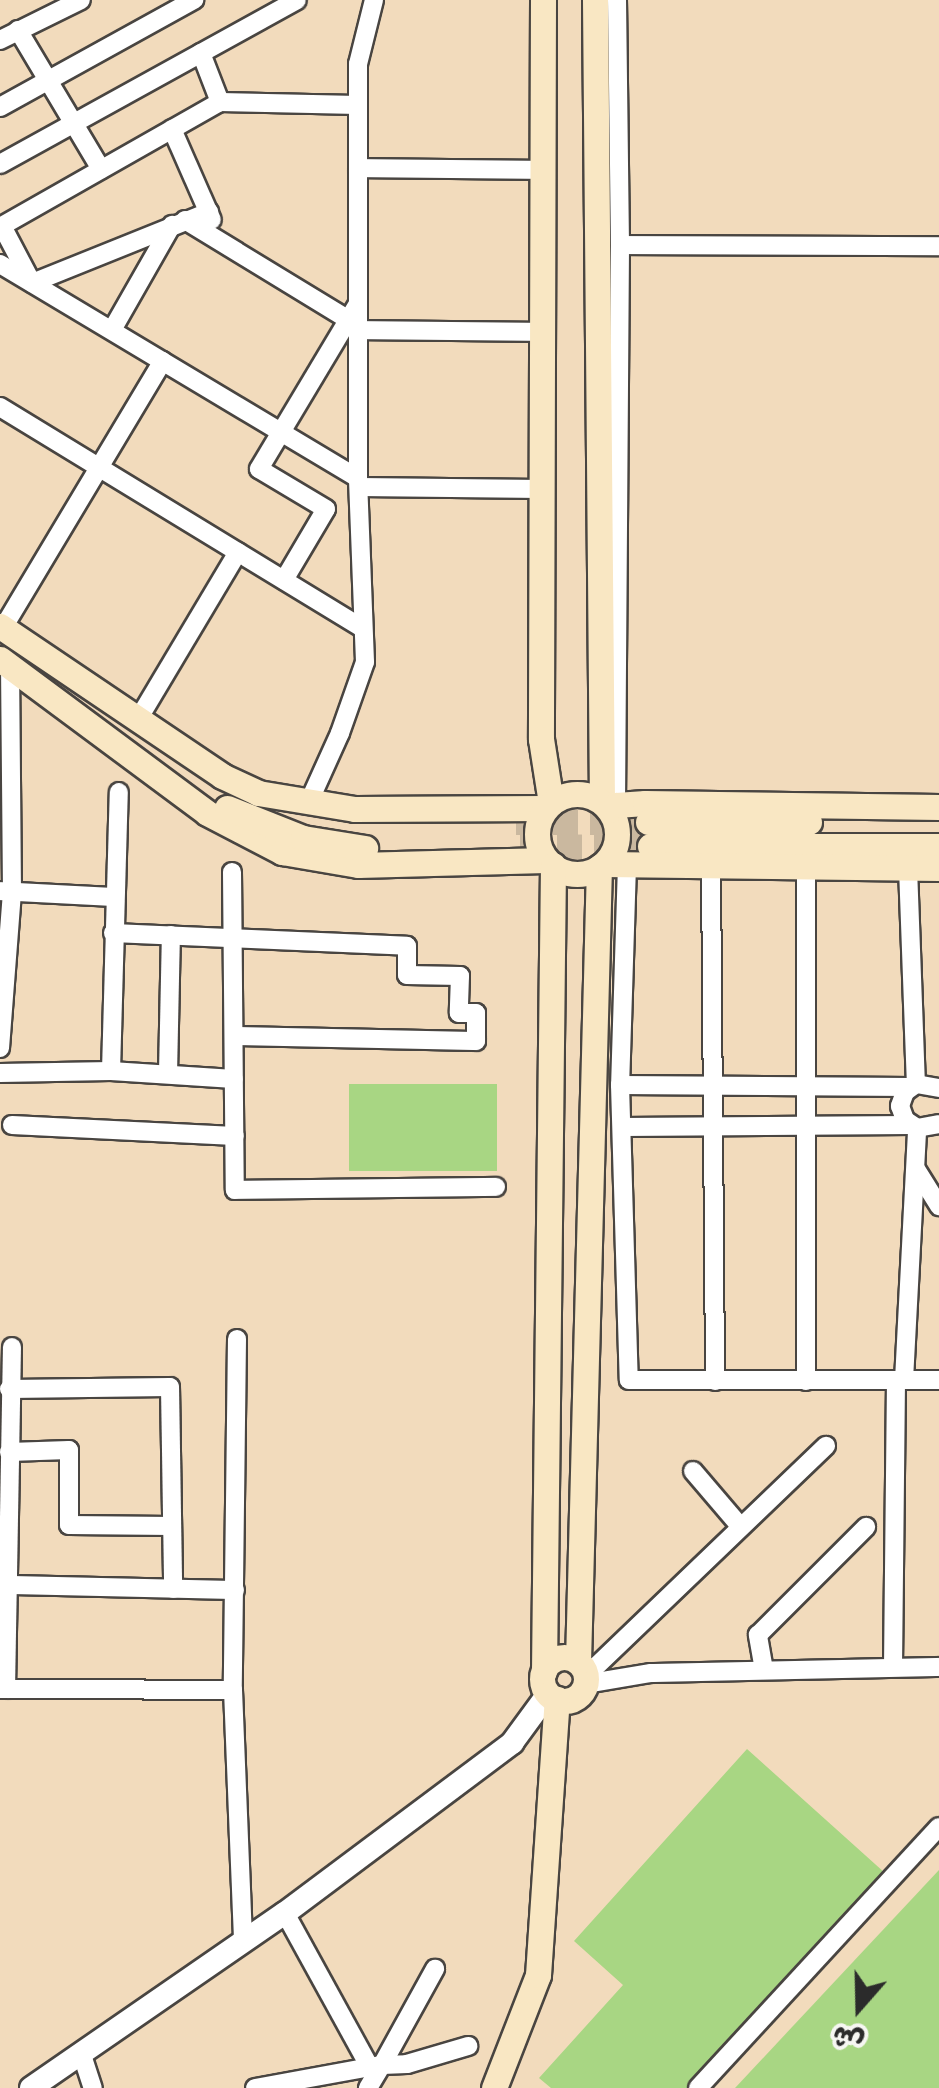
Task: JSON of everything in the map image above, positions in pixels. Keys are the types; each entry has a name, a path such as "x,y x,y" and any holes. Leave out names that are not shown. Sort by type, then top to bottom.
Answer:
{"main road":[{"path":"494,2088 538,1975 550,1688 549,863 536,828 548,806 542,739 543,0"},
{"path":"550,1688 574,1698 583,1674 610,865 616,844 609,806 595,0"},
{"path":"1,627 243,794 264,803 323,817 518,834 334,845 278,831 141,767"},
{"path":"5,676 234,830 282,852 315,860 358,865 549,863 580,874 610,865 939,868"},
{"path":"222,776 258,793 355,809 548,806 568,794 581,793 609,806 939,807"},
{"path":"939,822 649,834 939,846"},
{"path":"550,1688 558,1658 583,1674"}],"street":[{"path":"0,40 80,0"},
{"path":"0,164 297,0"},
{"path":"308,804 340,734 365,662 355,318 358,64 374,0"},
{"path":"609,806 620,245 616,0"},
{"path":"0,107 191,1"},
{"path":"18,30 101,169"},
{"path":"202,53 220,102"},
{"path":"32,283 1,226 172,128 220,102 358,106"},
{"path":"172,128 223,244"},
{"path":"358,168 543,170"},
{"path":"32,283 208,212"},
{"path":"179,222 355,318 542,332"},
{"path":"112,330 179,222"},
{"path":"620,245 939,246"},
{"path":"0,264 282,432 358,483 542,489"},
{"path":"284,580 326,509 260,469 355,318"},
{"path":"1,627 163,361"},
{"path":"0,406 362,628"},
{"path":"138,718 238,552"},
{"path":"0,1048 10,806 5,676"},
{"path":"111,1070 119,792"},
{"path":"0,826 10,806"},
{"path":"610,865 630,1380 939,1380"},
{"path":"711,866 715,1381"},
{"path":"806,866 806,1381"},
{"path":"908,868 922,1085"},
{"path":"232,872 236,1190 496,1188"},
{"path":"6,892 114,897"},
{"path":"113,933 407,946 407,975 460,976 459,1013 476,1014 476,1040 234,1036"},
{"path":"168,1074 171,935"},
{"path":"0,1073 111,1070 234,1079"},
{"path":"893,1668 899,1380 916,1169 914,1127 900,1106 939,1070"},
{"path":"620,1085 922,1085"},
{"path":"622,1126 939,1124"},
{"path":"12,1126 235,1136"},
{"path":"916,1169 939,1206"},
{"path":"237,1339 233,1690 243,1940"},
{"path":"12,1348 10,1585 3,1689 233,1690"},
{"path":"9,1388 170,1386 173,1588"},
{"path":"583,1674 826,1446"},
{"path":"9,1452 69,1450 70,1525 172,1526"},
{"path":"693,1471 740,1526"},
{"path":"764,1670 758,1635 866,1527"},
{"path":"10,1585 235,1590"},
{"path":"583,1674 939,1667"},
{"path":"32,2088 285,1913 512,1743 550,1688"},
{"path":"698,2088 939,1827"},
{"path":"285,1913 375,2065"},
{"path":"368,2088 375,2065 436,1970"},
{"path":"255,2088 375,2065 407,2064 468,2046"},
{"path":"82,2055 93,2088"}],"green space":[{"path":"349,1084 497,1084 497,1171 349,1171"},
{"path":"747,1749 885,1873 691,2088 551,2088 539,2078 623,1985 574,1941"},
{"path":"939,1870 939,2088 735,2088"}],"tunnel":[{"path":"516,822 648,822"},
{"path":"520,847 650,846"}]}
